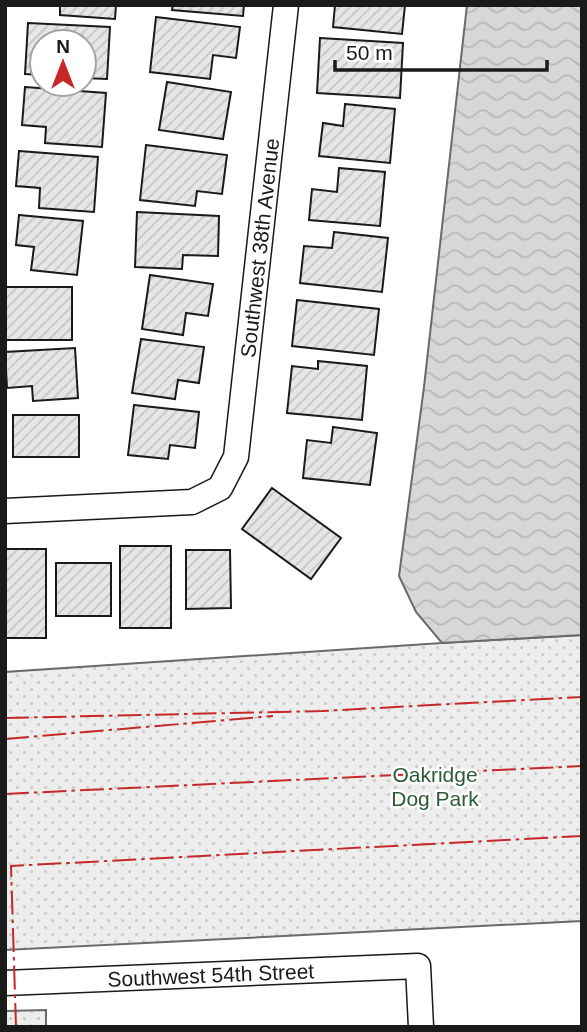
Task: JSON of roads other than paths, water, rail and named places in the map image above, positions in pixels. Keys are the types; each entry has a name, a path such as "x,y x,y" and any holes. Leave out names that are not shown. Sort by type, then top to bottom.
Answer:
{"street":[{"name":"Southwest 38th Avenue","path":"5,511 192,502 220,488 236,457 286,5"},
{"name":"Southwest 54th Street","path":"5,983 418,966 421,1027"}],"water":[{"path":"467,5 582,5 582,635 442,643 416,612 399,576 424,387"}],"park label":[{"name":"Oakridge Dog Park","path":"435,786"}]}
